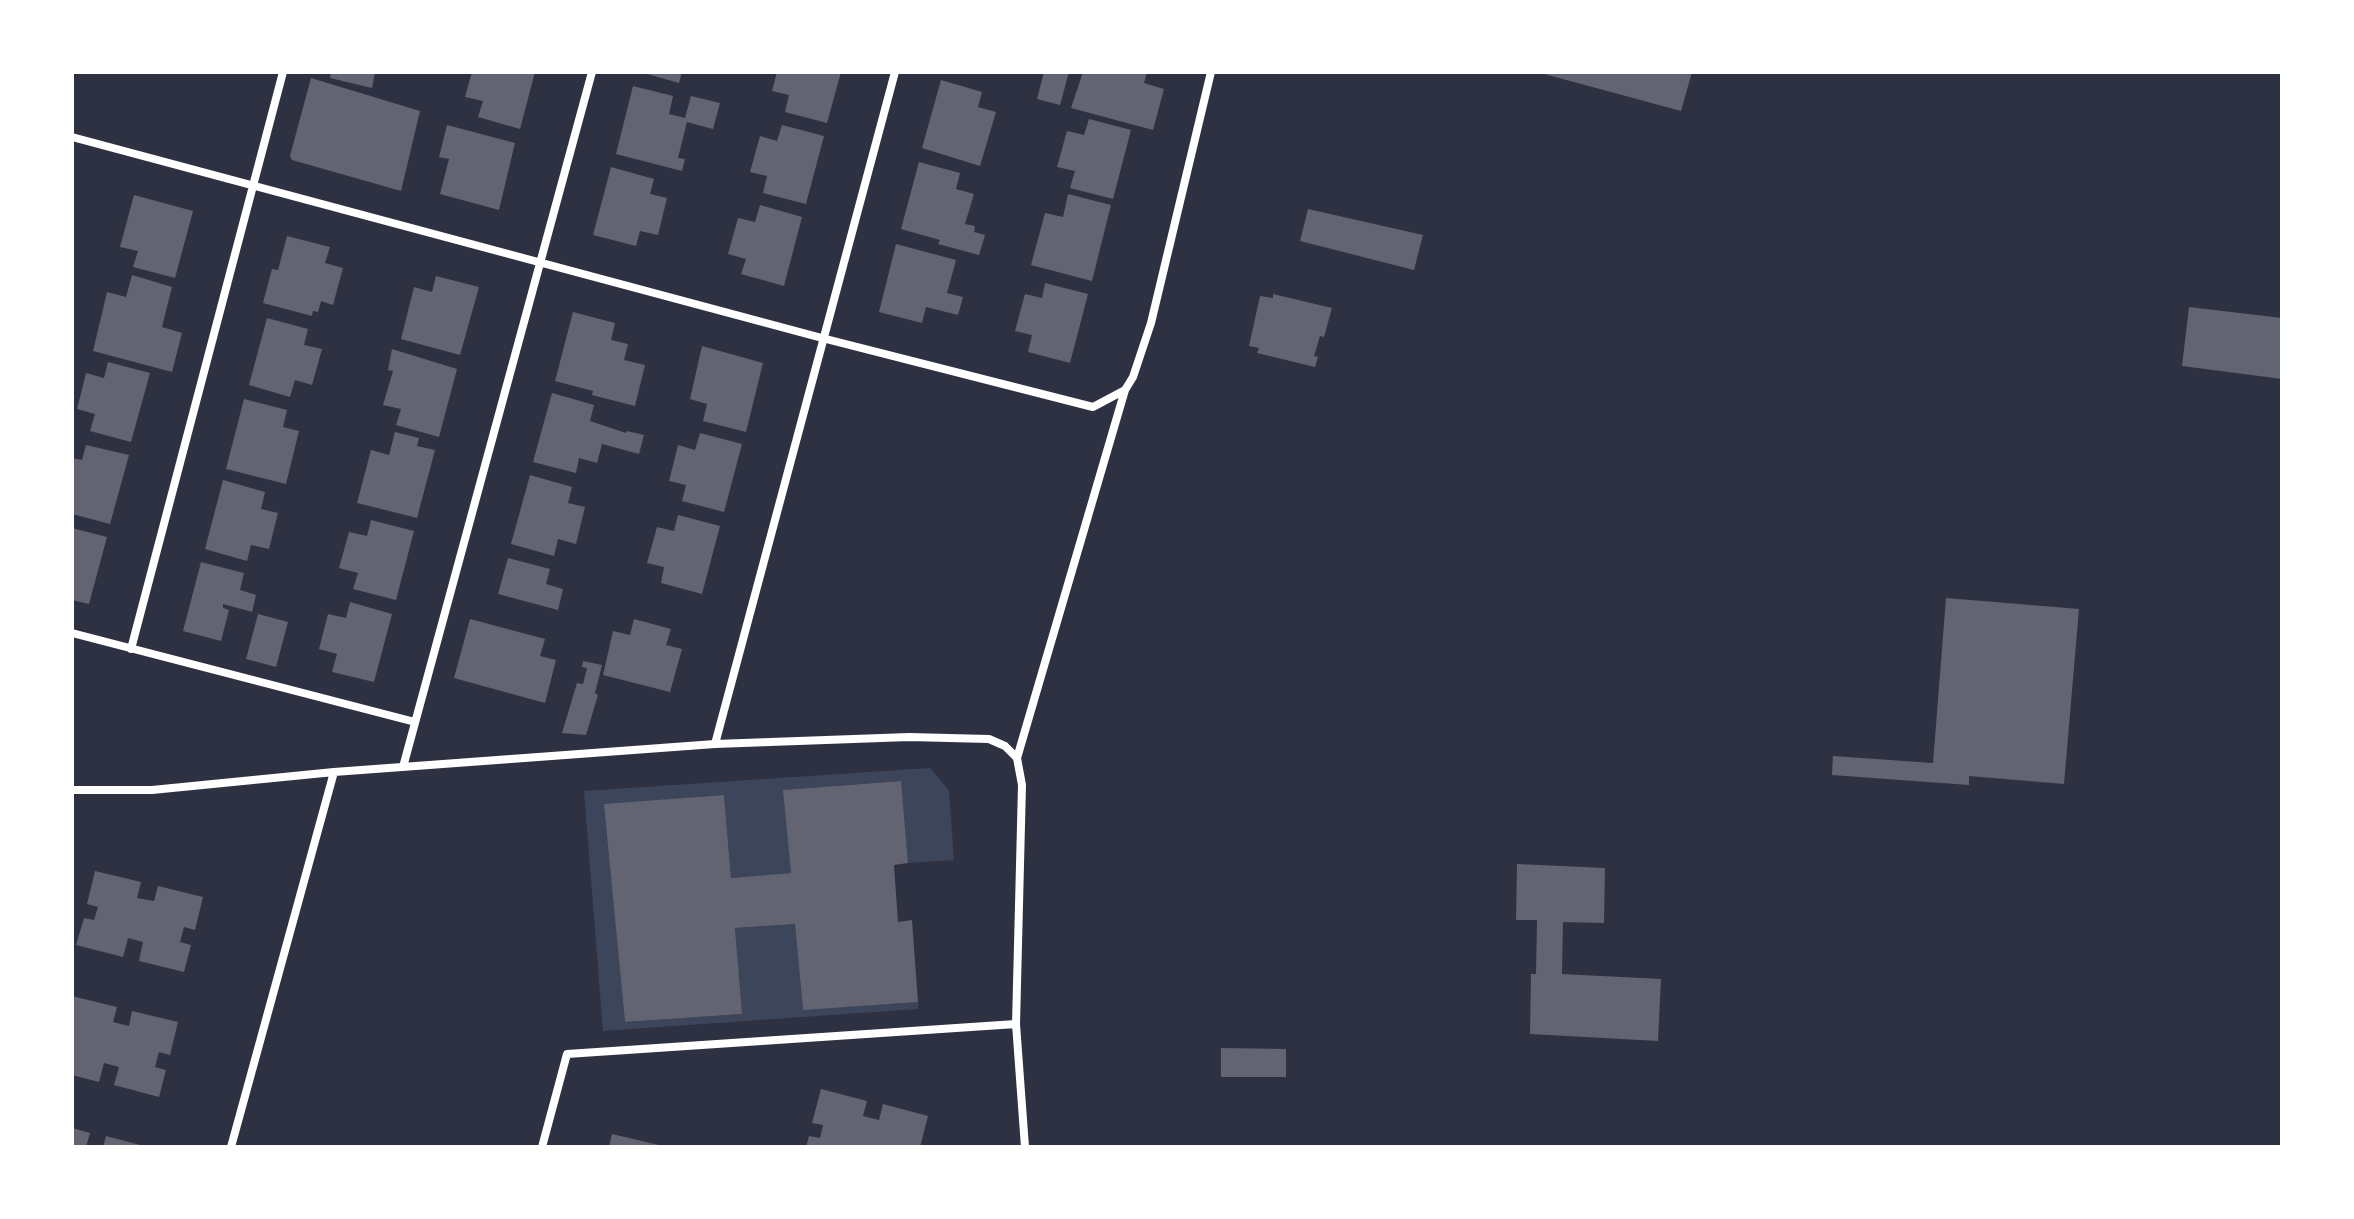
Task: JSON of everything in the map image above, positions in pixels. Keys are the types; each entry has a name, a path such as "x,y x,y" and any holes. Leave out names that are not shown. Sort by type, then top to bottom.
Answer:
{"street":[{"path":"131,649 283,72"},
{"path":"403,767 592,72"},
{"path":"715,744 895,72"},
{"path":"1025,1147 1016,1024 1022,785 1017,758 1125,390 1133,377 1151,323 1211,72"},
{"path":"72,137 822,338 1093,407 1125,390"},
{"path":"72,633 415,722"},
{"path":"72,790 152,790 334,772 715,744 909,737 989,739 1005,746 1017,758"},
{"path":"231,1147 334,772"},
{"path":"542,1147 567,1054 1016,1024"}],"shaded area":[{"path":"930,768 949,790 954,860 908,863 900,781 784,790 791,873 731,878 724,795 605,805 625,1022 741,1014 735,928 795,924 803,1009 918,1002 918,1009 603,1031 584,791"}],"building":[{"path":"331,72 375,72 372,88 330,78"},
{"path":"472,72 535,72 520,129 478,117 483,101 465,97"},
{"path":"640,72 682,72 679,83"},
{"path":"777,72 841,72 827,123 785,112 789,95 772,91"},
{"path":"1044,72 1069,72 1060,105 1037,99"},
{"path":"1083,72 1147,72 1144,83 1164,89 1153,130 1071,108"},
{"path":"1537,72 1692,72 1681,111"},
{"path":"311,78 420,111 401,191 292,160 290,156"},
{"path":"941,80 982,92 978,107 996,112 980,166 922,148"},
{"path":"633,86 673,96 669,114 685,118 691,96 720,103 713,129 687,122 678,158 685,159 682,171 616,154"},
{"path":"1089,119 1131,130 1113,199 1070,188 1075,171 1057,167 1067,131 1084,135"},
{"path":"447,125 515,143 499,210 440,194 449,159 439,157"},
{"path":"782,125 824,136 806,204 763,193 767,176 750,172 760,136 777,141"},
{"path":"919,162 960,173 956,189 974,194 965,224 975,226 974,232 985,235 979,255 938,244 940,240 901,229"},
{"path":"611,167 654,179 650,194 667,198 658,235 640,231 636,246 593,235"},
{"path":"1068,194 1111,205 1092,281 1031,265 1045,213 1063,217"},
{"path":"134,195 193,211 175,278 133,267 138,251 120,247"},
{"path":"760,205 802,217 784,286 741,274 746,259 728,254 738,218 755,222"},
{"path":"1308,209 1423,235 1414,270 1300,241"},
{"path":"287,236 330,247 325,263 343,268 333,305 321,301 318,312 313,311 312,316 263,303 272,269 278,270"},
{"path":"896,244 956,260 947,293 963,297 958,315 926,307 922,323 879,312"},
{"path":"132,275 172,287 162,327 182,333 172,372 93,351 107,292 126,297"},
{"path":"436,276 479,287 460,355 401,339 414,287 432,292"},
{"path":"1045,283 1088,294 1070,363 1028,352 1032,335 1015,331 1025,294 1042,298"},
{"path":"1273,294 1332,308 1324,337 1320,336 1314,356 1318,357 1315,367 1257,353 1259,348 1249,346 1260,296 1273,298"},
{"path":"2189,307 2282,318 2282,379 2182,366"},
{"path":"573,312 615,323 611,340 628,344 624,360 645,365 635,406 555,381"},
{"path":"267,318 308,329 304,345 322,349 312,385 295,380 290,397 249,385"},
{"path":"702,346 763,363 746,432 703,421 707,404 690,399"},
{"path":"392,349 457,369 439,437 396,425 401,409 383,405 393,371 388,370"},
{"path":"108,362 150,373 131,442 90,431 95,414 77,409 86,373 104,378"},
{"path":"552,393 594,405 590,421 626,433 644,435 639,454 602,444 597,463 579,458 576,473 533,462"},
{"path":"244,399 287,410 283,427 299,431 286,484 226,469"},
{"path":"395,432 419,438 417,446 435,450 417,518 357,503 371,450 389,455"},
{"path":"700,433 742,444 724,512 682,501 686,485 669,481 678,445 695,450"},
{"path":"86,445 129,455 110,524 72,514 72,458 82,460"},
{"path":"530,475 572,487 568,503 585,507 576,544 558,539 554,556 511,544"},
{"path":"223,480 265,492 261,509 278,513 269,549 251,545 247,561 205,549"},
{"path":"678,515 720,526 702,594 661,583 664,567 647,563 657,527 674,531"},
{"path":"371,520 414,531 396,600 353,589 358,573 339,568 349,532 367,536"},
{"path":"72,528 107,537 89,604 72,600"},
{"path":"508,558 550,569 546,584 563,589 558,610 498,594"},
{"path":"201,562 244,573 240,590 256,595 252,612 223,604 223,608 229,610 221,641 183,631"},
{"path":"1946,598 2079,609 2064,784 1969,776 1969,785 1832,775 1833,756 1933,763"},
{"path":"350,602 392,614 374,682 332,672 337,654 319,649 328,614 346,618"},
{"path":"258,614 288,622 276,667 246,659"},
{"path":"470,619 545,639 540,656 556,660 545,703 454,678"},
{"path":"634,619 671,629 666,645 682,649 670,692 603,675 613,631 630,635"},
{"path":"583,661 602,665 595,693 598,695 586,735 562,733 577,683 583,684 587,668 582,667"},
{"path":"901,781 908,863 894,865 898,922 912,920 918,1002 803,1010 795,924 735,928 742,1014 625,1022 604,804 724,795 731,878 791,873 783,790"},
{"path":"1517,864 1605,868 1604,923 1563,922 1562,974 1661,979 1658,1041 1530,1034 1531,974 1536,974 1537,920 1516,920"},
{"path":"95,871 141,882 137,898 154,901 158,886 203,897 195,930 184,927 180,942 191,945 184,972 139,961 143,942 128,938 123,957 76,945 84,918 94,920 98,907 87,904"},
{"path":"72,996 117,1007 113,1022 129,1026 132,1011 178,1022 170,1055 159,1052 155,1067 166,1070 159,1097 114,1085 119,1067 104,1063 99,1082 72,1075"},
{"path":"1221,1048 1286,1049 1286,1077 1221,1077"},
{"path":"821,1089 867,1101 863,1116 879,1120 883,1104 928,1116 920,1147 806,1147 809,1136 820,1138 823,1125 812,1123"},
{"path":"72,1128 90,1133 86,1147 72,1147"},
{"path":"612,1134 663,1146 663,1147 609,1147"},
{"path":"106,1136 144,1146 144,1147 103,1147"}]}
